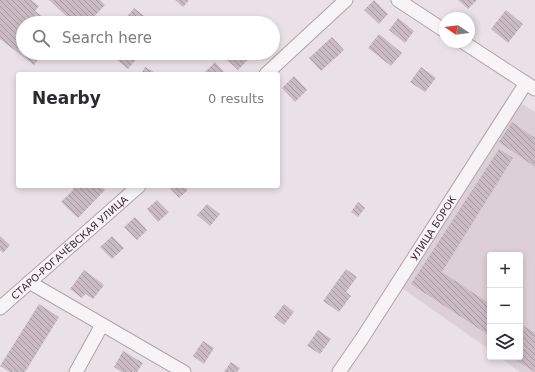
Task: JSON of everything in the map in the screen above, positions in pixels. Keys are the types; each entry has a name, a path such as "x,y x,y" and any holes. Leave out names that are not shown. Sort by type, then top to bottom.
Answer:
{"street":[{"path":"268,72 346,0"},
{"path":"398,0 439,27"},
{"path":"472,48 530,86"},
{"name":"УЛИЦА БОРОК","path":"339,372 530,86"},
{"name":"СТАРО-РОГАЧЁВСКАЯ УЛИЦА","path":"0,308 137,188"},
{"path":"29,282 184,372"},
{"path":"76,372 102,325"}],"shaded area":[{"path":"519,102 535,112 535,372 520,372 503,360 523,360 523,252 487,252 487,348 402,288"}],"building":[{"path":"0,0 31,0 39,6 35,11 42,16 16,16 16,51 0,39"},
{"path":"49,0 100,0 105,5 95,16 66,16"},
{"path":"175,0 189,0 183,7"},
{"path":"374,0 388,14 379,24 364,10"},
{"path":"458,0 477,0 468,9"},
{"path":"134,8 144,16 128,16"},
{"path":"506,10 523,24 508,43 491,29"},
{"path":"398,18 414,31 405,43 389,30"},
{"path":"379,34 402,53 391,66 368,48"},
{"path":"332,37 344,50 321,71 309,58"},
{"path":"27,60 38,60 34,65"},
{"path":"117,60 135,60 128,69"},
{"path":"227,60 247,60 238,70"},
{"path":"215,62 224,72 205,72"},
{"path":"145,67 154,72 142,72"},
{"path":"421,67 436,78 425,92 410,82"},
{"path":"294,76 307,90 295,102 282,88"},
{"path":"512,122 535,138 535,167 499,142"},
{"path":"499,149 513,158 442,272 487,302 487,334 411,284"},
{"path":"73,188 103,188 105,190 78,218 61,202 74,189"},
{"path":"170,188 186,188 188,190 179,198"},
{"path":"157,200 169,212 158,222 147,209"},
{"path":"358,202 365,208 358,217 351,212"},
{"path":"207,204 220,214 210,226 197,215"},
{"path":"135,217 147,230 137,240 124,227"},
{"path":"0,236 10,245 3,253 0,250"},
{"path":"112,236 124,248 112,259 100,247"},
{"path":"346,269 357,277 346,292 351,296 339,312 323,301"},
{"path":"84,270 104,285 93,299 85,294 82,298 70,289"},
{"path":"39,304 59,317 25,372 10,372 0,366"},
{"path":"284,304 294,312 284,325 274,317"},
{"path":"523,326 535,333 535,372 517,361 523,360"},
{"path":"318,330 331,339 320,354 307,346"},
{"path":"203,341 214,348 204,364 193,356"},
{"path":"123,351 143,363 137,372 122,372 114,367"},
{"path":"231,362 240,368 237,372 224,372"}]}
